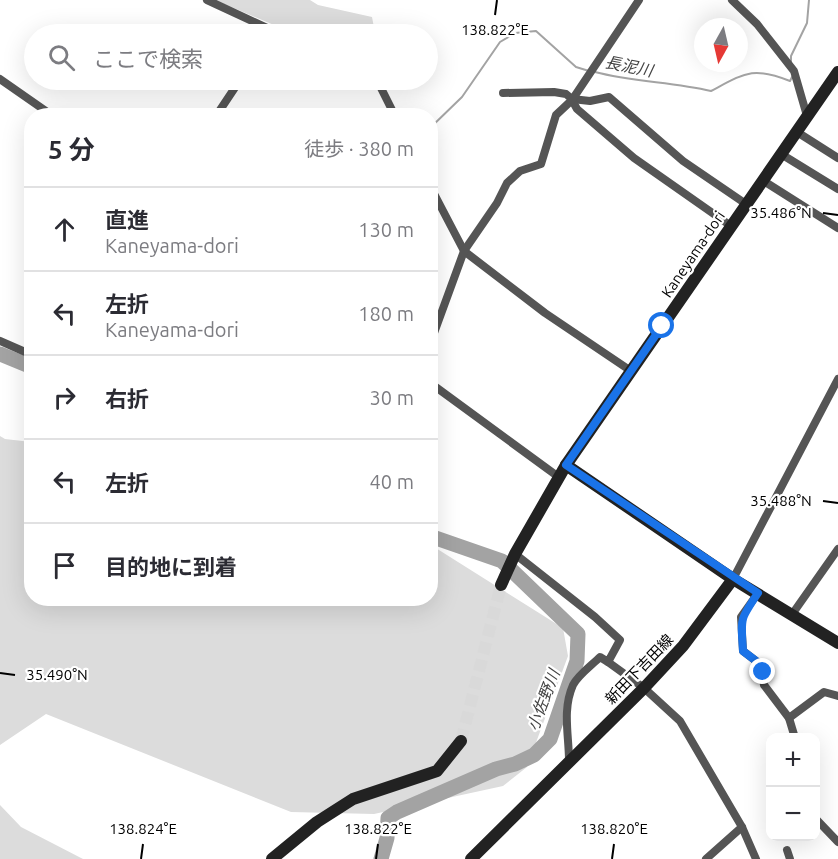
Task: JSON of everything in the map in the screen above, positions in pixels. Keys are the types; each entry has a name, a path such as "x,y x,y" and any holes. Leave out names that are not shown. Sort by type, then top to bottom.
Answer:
{"main road":[{"name":"Kaneyama-dori","path":"503,580 515,554 566,465 838,72"},
{"path":"566,465 733,579 794,613 838,643"},
{"name":"新田下吉田線","path":"471,859 644,688 683,646 733,579"},
{"path":"272,859 318,822 353,799 437,771 461,741"}],"street":[{"path":"207,0 254,24"},
{"path":"438,322 464,251 497,203 507,183 520,171 541,164 556,115 572,100 639,0"},
{"path":"732,0 757,24 794,71 807,116"},
{"path":"0,79 42,108"},
{"path":"221,108 233,90"},
{"path":"382,90 391,108"},
{"path":"503,93 560,93 572,100 609,97 683,161 746,204"},
{"path":"572,100 577,109 634,158 731,226"},
{"path":"797,132 838,158"},
{"path":"781,154 838,189"},
{"path":"762,180 838,228"},
{"path":"438,201 464,251 545,314 631,371"},
{"path":"0,341 24,352"},
{"path":"733,579 838,379"},
{"path":"438,388 560,478"},
{"path":"794,613 838,549"},
{"path":"515,554 595,617 620,640 608,662"},
{"path":"758,593 741,617 743,651 760,664 764,685 789,718 794,733"},
{"path":"569,761 565,714 574,684 600,657 644,688 680,721 742,827 756,859"},
{"path":"789,718 824,692 838,696"},
{"path":"820,823 838,842"},
{"path":"706,859 742,827"}],"shaded area":[{"path":"215,0 310,0 318,5 372,17 373,24 271,24"},
{"path":"0,436 5,439 24,441 24,606 438,606 438,549 563,628 568,656 527,767 503,786 374,814 291,812 46,714 0,745"},
{"path":"0,805 21,827 83,859 0,859"}],"waterway":[{"name":"長泥川","path":"791,62 791,56 807,23 809,0"},
{"name":"長泥川","path":"438,120 462,97 500,42 515,33 536,31 576,67 589,71"},
{"name":"長泥川","path":"595,72 711,91 749,74 767,74 790,81 792,77"},
{"name":"小佐野川","path":"0,354 24,364"},
{"name":"小佐野川","path":"381,859 387,838 388,818 496,769 515,764 534,755 550,739 577,661 578,634 502,561 438,539"}],"tunnel":[{"path":"461,741 501,585"}],"route":[{"path":"662,326 566,465 733,579 758,593 741,617 741,626 743,651 760,664 763,672"}]}
